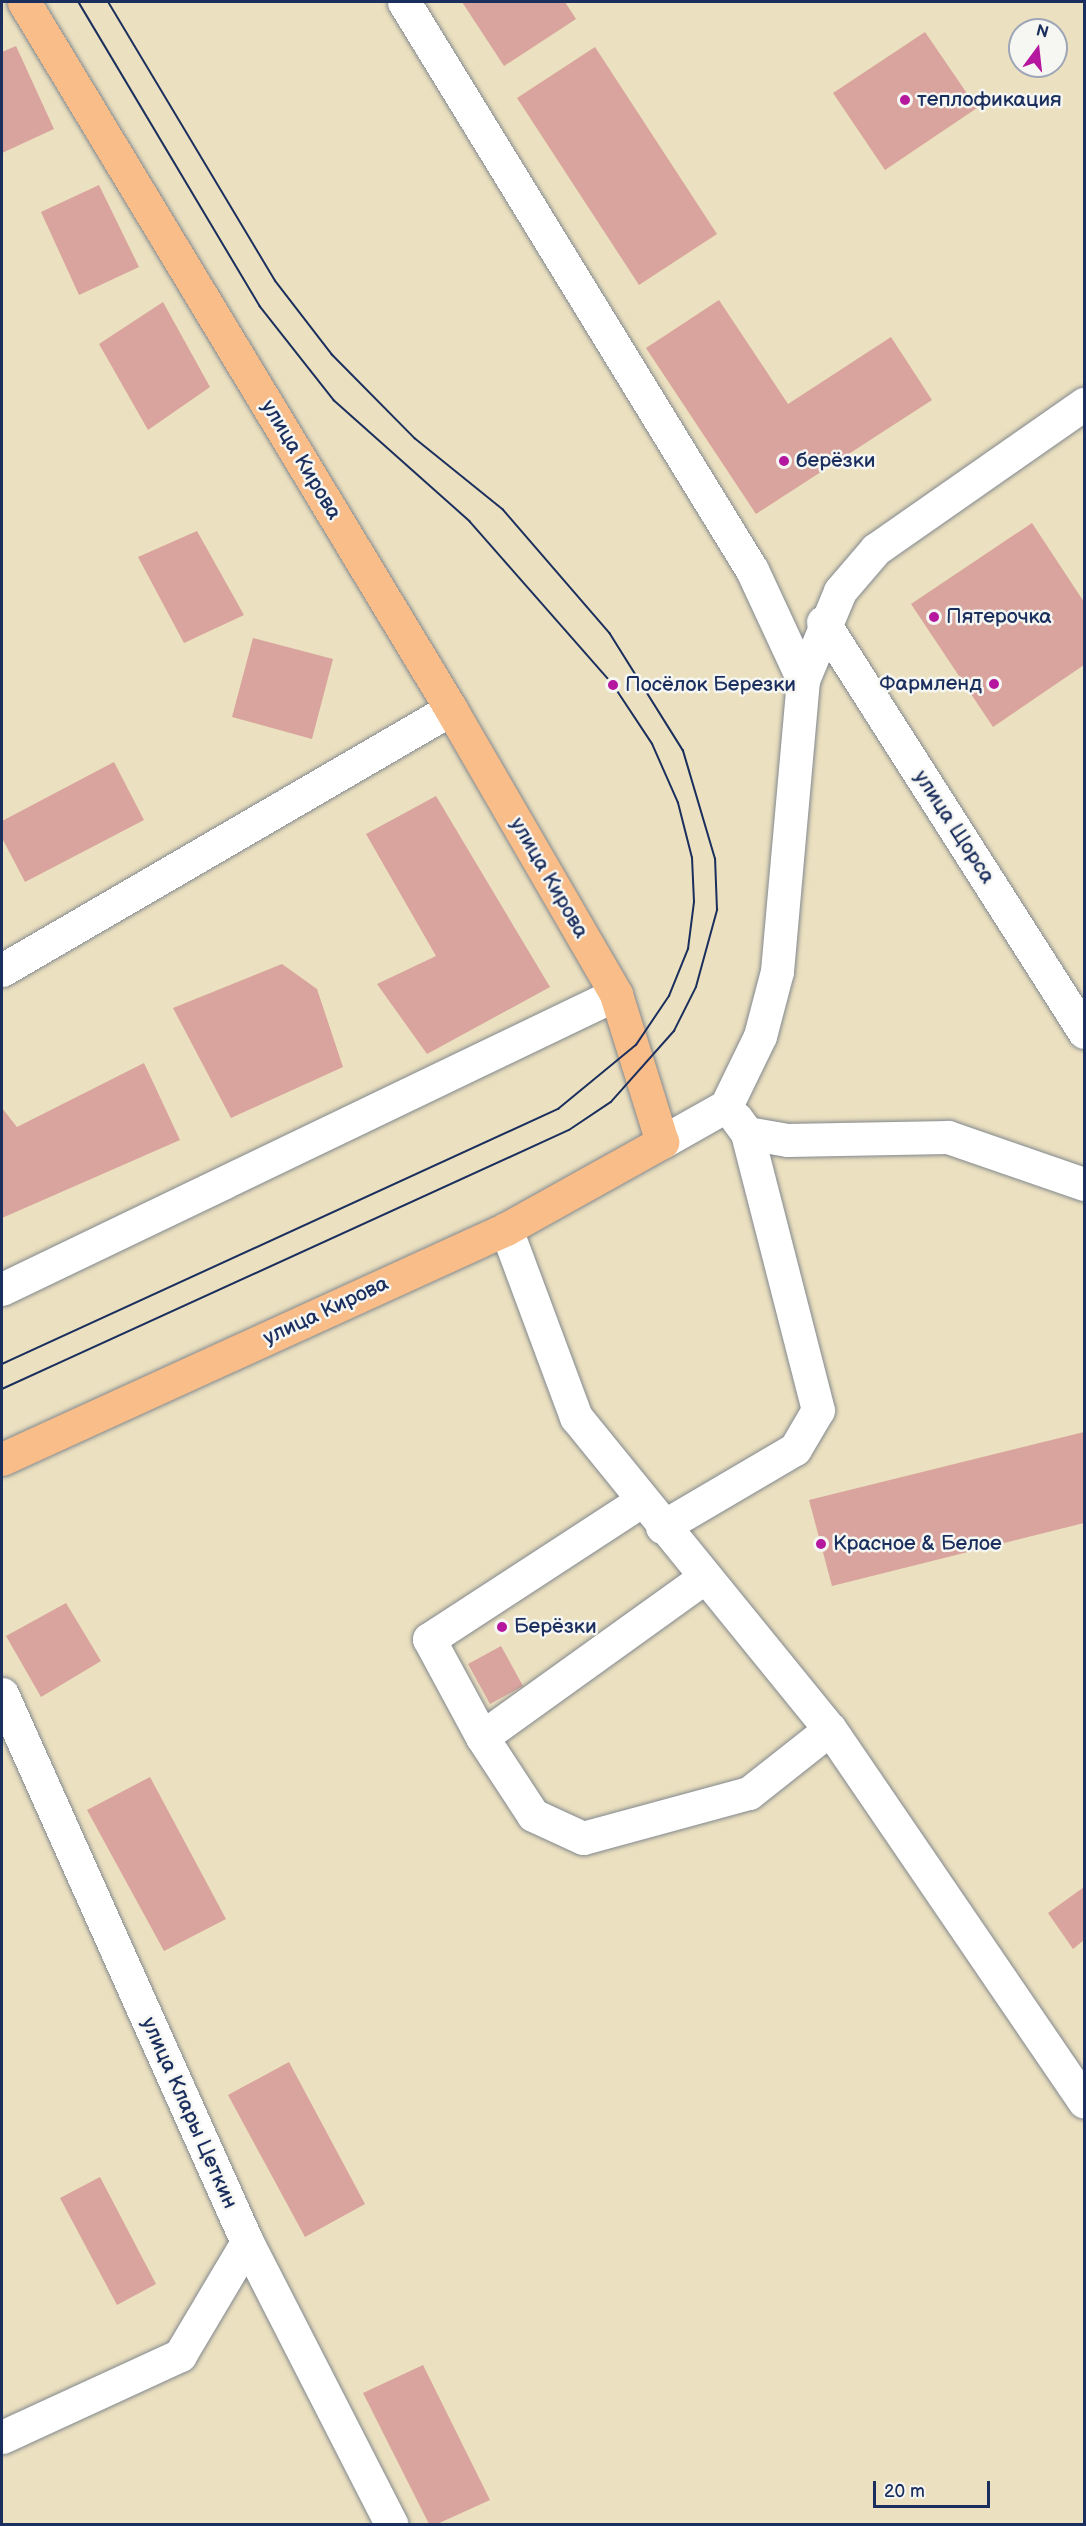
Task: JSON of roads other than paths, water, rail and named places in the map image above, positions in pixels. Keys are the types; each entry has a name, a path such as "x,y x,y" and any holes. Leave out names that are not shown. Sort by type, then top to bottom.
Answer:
{"main road":[{"name":"улица Кирова","path":"2,1459 506,1229 662,1142 616,994 452,709 24,2"}],"street":[{"path":"404,2 752,570 802,680"},
{"path":"662,1142 726,1106 756,1046 777,971 802,680 823,622 840,591 876,549 1084,404"},
{"name":"улица Щорса","path":"823,622 1084,1032"},
{"path":"2,970 452,709"},
{"path":"2,1289 616,994"},
{"path":"662,1527 795,1449 818,1410 747,1133 726,1106"},
{"path":"747,1133 787,1140 948,1137 1084,1185"},
{"path":"506,1229 576,1416 703,1578 830,1729 1084,2102"},
{"path":"641,1501 429,1639 482,1737 533,1815 584,1838 749,1793 830,1729"},
{"path":"482,1737 703,1578"},
{"name":"улица Клары Цеткин","path":"2,1694 247,2242 391,2524"},
{"path":"2,2437 180,2355 247,2242"}],"tram line":[{"path":"2,1364 558,1109 636,1045 669,996 688,949 694,902 692,858 678,803 652,744 613,685 470,522 334,401 260,307 78,2"},
{"path":"2,1389 569,1130 611,1102 674,1031 696,987 717,910 715,859 683,751 610,634 503,510 415,439 332,355 275,281 108,2"}],"place":[{"name":"теплофикация","path":"905,100"},
{"name":"берёзки","path":"784,461"},
{"name":"Пятерочка","path":"934,617"},
{"name":"Фармленд","path":"994,684"},
{"name":"Посёлок Березки","path":"613,685"},
{"name":"Красное & Белое","path":"821,1544"},
{"name":"Берёзки","path":"502,1627"}]}
